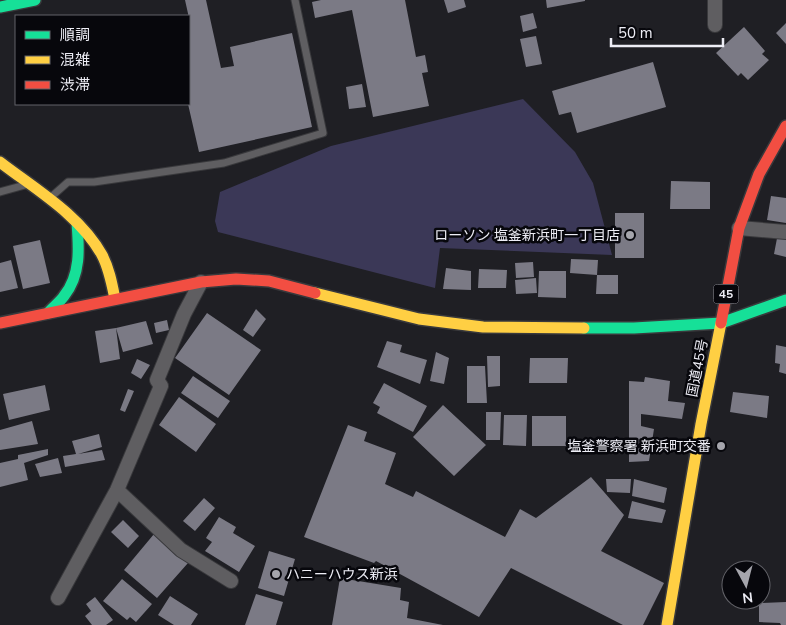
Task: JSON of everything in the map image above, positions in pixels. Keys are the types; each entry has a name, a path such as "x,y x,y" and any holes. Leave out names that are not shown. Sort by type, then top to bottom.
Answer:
{"main road":[{"path":"0,7 35,0"},
{"name":"国道45号","path":"667,625 701,424 739,228 759,174 786,126"},
{"path":"0,162 77,223 101,254 111,277 115,299"},
{"path":"48,313 66,293 76,272 79,253 77,223"},
{"path":"0,323 200,282 236,279 269,281 419,319 483,327 634,328 721,323 786,300"}],"street":[{"path":"715,0 715,25"},
{"path":"739,228 786,232"},
{"path":"58,598 117,490 161,386 157,380 184,314 200,282"},
{"path":"117,490 181,550 231,581"}],"lane":[{"path":"48,200 68,182 94,182 224,163 323,133 296,0"},
{"path":"0,192 28,184"}],"shaded area":[{"path":"523,99 575,152 593,183 612,255 440,248 435,288 218,232 215,221 220,192 331,146"}],"building":[{"path":"185,0 206,0 221,68 234,66 230,47 292,33 312,127 199,152 188,105 190,105 190,15 188,15"},
{"path":"321,0 405,0 416,57 425,55 428,72 422,73 429,106 373,117 352,10 315,18 312,2"},
{"path":"444,0 464,0 466,7 448,13"},
{"path":"546,0 585,0 585,1 547,8"},
{"path":"533,13 537,28 523,32 520,16"},
{"path":"786,23 786,44 776,33"},
{"path":"744,27 765,51 762,54 769,60 748,80 741,73 738,76 716,53"},
{"path":"536,36 542,64 526,67 520,39"},
{"path":"653,62 666,107 577,133 571,112 559,115 552,91"},
{"path":"362,84 366,107 349,109 346,87"},
{"path":"671,181 710,182 710,209 670,209"},
{"path":"771,196 786,198 786,223 767,220"},
{"path":"615,213 644,213 644,258 615,258"},
{"path":"778,233 786,235 786,257 774,254"},
{"path":"40,240 50,283 23,289 13,246"},
{"path":"571,259 598,260 597,275 570,273"},
{"path":"11,260 18,288 0,292 0,263"},
{"path":"533,262 534,277 516,278 515,263"},
{"path":"446,268 471,271 471,290 443,289"},
{"path":"479,269 507,270 506,288 478,288"},
{"path":"539,271 566,271 566,298 538,297"},
{"path":"597,275 618,275 618,294 596,294"},
{"path":"536,278 537,293 516,294 515,280"},
{"path":"256,309 266,319 253,337 243,330"},
{"path":"207,313 261,350 229,395 175,358"},
{"path":"167,320 169,330 156,333 154,323"},
{"path":"146,321 153,344 123,352 116,328"},
{"path":"116,328 120,359 100,363 95,331"},
{"path":"387,341 402,345 400,352 427,360 420,384 377,367"},
{"path":"776,345 786,347 786,374 779,372 780,364 775,363"},
{"path":"436,352 449,358 444,384 430,381"},
{"path":"487,356 500,356 500,386 488,387"},
{"path":"530,358 568,358 567,383 529,383"},
{"path":"137,359 150,365 141,379 131,373"},
{"path":"467,366 485,366 487,403 467,403"},
{"path":"193,376 230,401 218,418 181,393"},
{"path":"645,377 670,381 668,401 685,403 682,419 641,414 641,426 654,429 649,461 629,462 629,381 644,382"},
{"path":"384,383 427,406 413,432 377,413 380,407 373,403"},
{"path":"45,385 50,410 9,420 3,394"},
{"path":"128,389 134,391 125,412 120,410"},
{"path":"733,392 769,396 767,418 730,412"},
{"path":"179,397 216,424 196,452 159,425"},
{"path":"443,405 486,445 454,476 413,437"},
{"path":"486,412 501,412 500,440 486,440"},
{"path":"504,415 527,415 526,446 503,445"},
{"path":"532,416 566,416 566,446 532,446"},
{"path":"32,421 38,444 0,450 0,430"},
{"path":"348,425 367,432 364,441 396,453 385,484 413,497 416,491 505,537 520,509 536,518 591,477 624,515 601,551 664,583 643,625 623,625 511,568 479,617 376,561 374,563 304,537"},
{"path":"99,434 102,447 78,454 102,450 105,460 65,467 63,456 76,454 72,441"},
{"path":"48,449 48,455 24,463 28,480 0,487 0,463 18,459 18,455"},
{"path":"58,458 62,473 40,477 35,464"},
{"path":"606,479 631,479 630,493 607,492"},
{"path":"634,479 667,488 664,503 632,496"},
{"path":"204,498 215,508 195,531 183,521"},
{"path":"632,501 666,510 662,523 628,518"},
{"path":"219,517 236,527 233,533 255,546 239,572 205,551 212,542 206,538"},
{"path":"123,520 139,536 128,548 111,532"},
{"path":"154,534 188,563 157,598 124,570"},
{"name":"ハニーハウス新浜","path":"269,551 295,559 284,596 258,588"},
{"path":"340,578 401,588 400,600 409,602 407,618 443,625 332,625"},
{"path":"122,579 152,604 136,622 130,617 127,620 103,601"},
{"path":"256,594 283,602 276,625 245,625"},
{"path":"170,596 198,614 191,625 174,625 158,615"},
{"path":"95,597 113,620 106,625 92,625 85,616 91,611 86,604"},
{"path":"786,602 786,625 759,622 759,610 771,610 771,603"}],"traffic: fast":[{"path":"0,7 35,0"},
{"path":"48,313 70,288 76,270 78,261 77,223"},
{"path":"584,328 634,328 721,323 786,300"}],"traffic: slow":[{"path":"0,162 56,204 82,227 102,255 110,276 115,299"},
{"path":"315,293 419,319 483,327 584,328"},
{"path":"667,625 701,424 721,323"}],"traffic: jam":[{"path":"721,323 739,228 759,174 786,126"},
{"path":"0,323 201,282 236,279 269,281 315,293"}],"place":[{"name":"ローソン 塩釜新浜町一丁目店","path":"630,235"},
{"name":"塩釜警察署 新浜町交番","path":"721,446"},
{"name":"ハニーハウス新浜","path":"276,574"}]}
